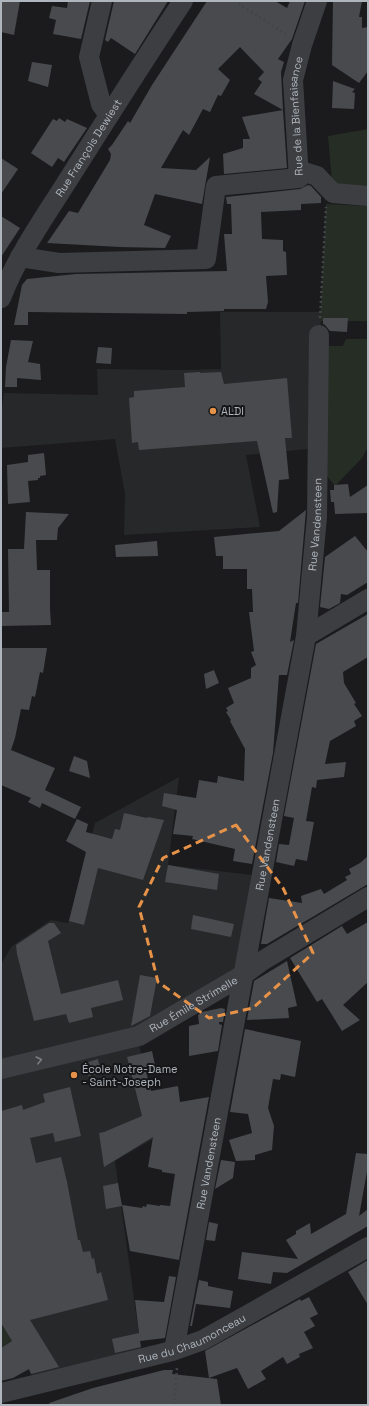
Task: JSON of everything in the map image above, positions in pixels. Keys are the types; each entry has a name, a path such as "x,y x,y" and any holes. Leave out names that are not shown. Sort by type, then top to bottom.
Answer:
{"street":[{"path":"102,1 89,57 100,104 109,115"},
{"name":"Rue François Dewiest","path":"1,298 9,277 20,257 183,1"},
{"name":"Rue de la Bienfaisance","path":"20,257 59,263 206,259 216,186 299,178 293,80 302,45 318,1"},
{"path":"298,170 317,176 333,193 368,196"},
{"name":"Rue Vandensteen","path":"174,1350 306,636 317,517 319,335"},
{"path":"306,636 368,599"},
{"name":"Rue Émile Strimelle","path":"1,1069 139,1036 243,975 262,961 368,897"},
{"name":"Rue du Chaumonceau","path":"1,1393 174,1350 203,1340 368,1247"}],"path":[{"path":"234,1 302,45"},
{"path":"319,335 326,204"},
{"path":"174,1350 178,1364 174,1405"}],"highlighted area":[{"path":"236,825 283,888 313,953 253,1008 209,1018 158,982 139,907 163,858"}],"shaded area":[{"path":"368,129 368,192 333,193 328,136"},
{"path":"326,204 368,206 368,321 320,321"},
{"path":"220,312 321,312 318,448 246,455 260,527 124,535 125,494 115,439 1,448 1,415 4,393 98,395 97,369 221,369"},
{"path":"346,339 368,339 368,447 362,458 335,486 318,465 319,346 343,346"},
{"name":"École Notre-Dame - Saint-Joseph","path":"179,777 168,865 261,876 243,975 135,1031 163,1133 115,1161 141,1349 32,1375 1,1323 1,964 12,946 51,920 68,923 95,823"},
{"path":"1,1323 12,1341 1,1348"}],"building":[{"path":"1,1 20,1 14,35 1,32"},
{"path":"68,1 90,1 81,39 53,34 56,20 49,18 52,6 67,8"},
{"path":"114,1 168,1 135,54 111,38 108,42 105,40"},
{"path":"207,1 275,1 287,8 290,1 305,1 292,39 278,59 284,62 281,72 283,110 254,94 262,82 258,79 264,72 240,47 218,69 230,80 221,96 218,95 210,112 203,109 189,135 183,130 161,168 196,170 210,157 202,204 155,194 144,225 171,236 165,248 47,243 69,211 78,213 110,160 111,154 108,149 128,121 130,123 152,85"},
{"path":"333,1 362,1 359,17 362,17 362,28 368,27 368,71 359,83 332,65"},
{"path":"32,62 52,65 48,87 28,81"},
{"path":"333,81 355,89 352,92 355,93 354,109 332,108"},
{"path":"283,110 287,168 224,174 223,154 243,148 243,139 250,139 242,117"},
{"path":"59,118 65,122 67,119 87,128 64,162 58,158 52,167 31,153 53,119 57,121"},
{"path":"1,158 18,169 1,194"},
{"path":"308,185 311,186 321,197 321,203 301,204 301,210 261,212 262,239 283,240 283,251 286,252 287,275 266,276 268,302 266,309 224,309 224,311 187,312 187,314 28,312 28,325 14,325 22,285 27,279 76,274 227,271 224,234 232,234 231,204 227,204 226,197 300,189"},
{"path":"1,216 20,228 1,257"},
{"path":"323,318 348,318 347,332 330,331 323,324"},
{"path":"11,340 33,341 28,362 40,364 41,380 17,378 17,387 5,387 6,367"},
{"path":"98,347 112,348 111,364 96,363"},
{"name":"ALDI","path":"221,372 224,384 287,378 292,438 285,438 289,479 279,480 277,512 273,513 257,441 139,450 138,442 132,443 129,398 134,397 134,391 185,387 184,373"},
{"path":"44,453 46,475 40,476 38,480 28,481 30,502 8,504 7,465 28,462 28,455"},
{"path":"348,484 350,497 368,485 368,513 335,514 334,502 331,502 330,490 334,490 334,485"},
{"path":"306,510 298,603 296,603 290,642 294,640 287,675 279,675 273,753 252,864 233,861 235,849 192,839 193,836 173,834 177,810 162,806 164,793 196,798 199,780 217,783 218,776 244,781 245,749 230,721 231,720 226,712 228,711 226,708 234,703 228,688 251,678 251,668 256,665 251,652 254,651 249,612 253,612 252,589 247,589 247,569 223,569 223,556 216,556 214,537 279,531"},
{"path":"26,512 69,514 58,528 57,540 36,540 37,570 50,570 51,625 1,626 1,612 9,612 8,549 24,549"},
{"path":"355,536 368,552 368,582 347,595 341,594 340,603 329,609 320,607 325,557"},
{"path":"157,541 158,556 116,557 115,545"},
{"path":"368,614 368,657 343,672 344,683 356,703 354,704 362,716 354,721 356,726 330,741 325,764 346,762 344,777 317,780 316,788 312,787 306,821 314,822 307,861 296,859 294,866 276,862 279,844 289,845 294,818 284,816 316,644"},
{"path":"1,648 47,648 43,673 40,672 35,697 32,696 29,710 21,709 11,750 55,768 45,790 81,807 75,819 42,803 40,808 28,802 31,798 1,785"},
{"path":"214,670 219,683 206,689 204,674"},
{"path":"74,756 87,761 90,778 69,771"},
{"path":"124,813 164,820 143,880 98,868 84,925 69,921 86,852 66,841 77,819 88,824 86,832 112,839 115,829 120,830"},
{"path":"368,856 368,884 267,944 261,944 269,898 302,903 301,896 321,889 324,894 347,880 345,877 351,874 349,869 360,863"},
{"path":"168,865 219,874 217,890 165,882"},
{"path":"193,915 234,924 231,937 191,929"},
{"path":"368,922 368,982 343,1005 360,1020 342,1031 322,999 317,1002 290,958 342,926 347,934"},
{"path":"49,923 54,923 61,933 48,941 61,994 118,980 123,1000 91,1008 93,1017 69,1023 66,1014 34,1021 16,945"},
{"path":"287,961 297,1006 288,1008 289,1018 247,1020 254,981"},
{"path":"140,975 157,978 150,1016 131,1026"},
{"path":"221,1008 225,1009 223,1022 219,1022 219,1024 222,1025 218,1051 189,1056 189,1026 199,1024 198,1015 202,1012"},
{"path":"245,1029 301,1041 295,1077 281,1074 280,1080 273,1079 268,1108 274,1126 272,1150 255,1155 255,1160 236,1161 229,1140 252,1133 248,1114 230,1112"},
{"path":"152,1051 155,1065 145,1068 151,1091 178,1086 180,1102 209,1097 179,1260 130,1251 122,1205 142,1208 143,1206 146,1207 147,1204 170,1206 175,1174 162,1172 162,1170 148,1167 153,1137 104,1167 99,1133 142,1116 127,1057"},
{"path":"98,1059 101,1073 88,1076 85,1063"},
{"path":"70,1087 81,1136 55,1142 53,1133 30,1138 36,1163 61,1157 78,1240 80,1240 83,1252 90,1251 92,1259 94,1258 97,1274 101,1272 108,1300 30,1320 59,1367 31,1374 29,1369 13,1378 1,1381 1,1348 12,1341 1,1323 1,1111 22,1105 23,1110 45,1102 43,1094"},
{"path":"356,1153 368,1154 368,1166 359,1216 368,1209 368,1226 287,1273 273,1272 271,1284 238,1279 242,1252 298,1259 286,1240 296,1234 296,1231 310,1223 311,1234 346,1214"},
{"path":"221,1160 235,1162 233,1178 215,1189"},
{"path":"118,1183 122,1206 106,1209 103,1186"},
{"path":"209,1222 218,1224 215,1241 206,1240"},
{"path":"368,1260 368,1305 348,1272"},
{"path":"169,1276 176,1277 165,1338 140,1341 141,1347 115,1353 112,1339 139,1333 135,1300 164,1302"},
{"path":"199,1280 208,1282 208,1286 233,1291 230,1308 196,1304 192,1326 190,1326"},
{"path":"309,1297 318,1314 310,1318 315,1326 304,1332 313,1348 299,1354 300,1357 287,1364 283,1357 261,1371 266,1379 248,1389 237,1368 209,1378 205,1351 300,1299 301,1301"},
{"path":"164,1370 173,1370 172,1374 217,1379 221,1405 50,1405 49,1403 93,1388"}],"place":[{"name":"ALDI","path":"213,411"},
{"name":"École Notre-Dame - Saint-Joseph","path":"74,1075"}]}
